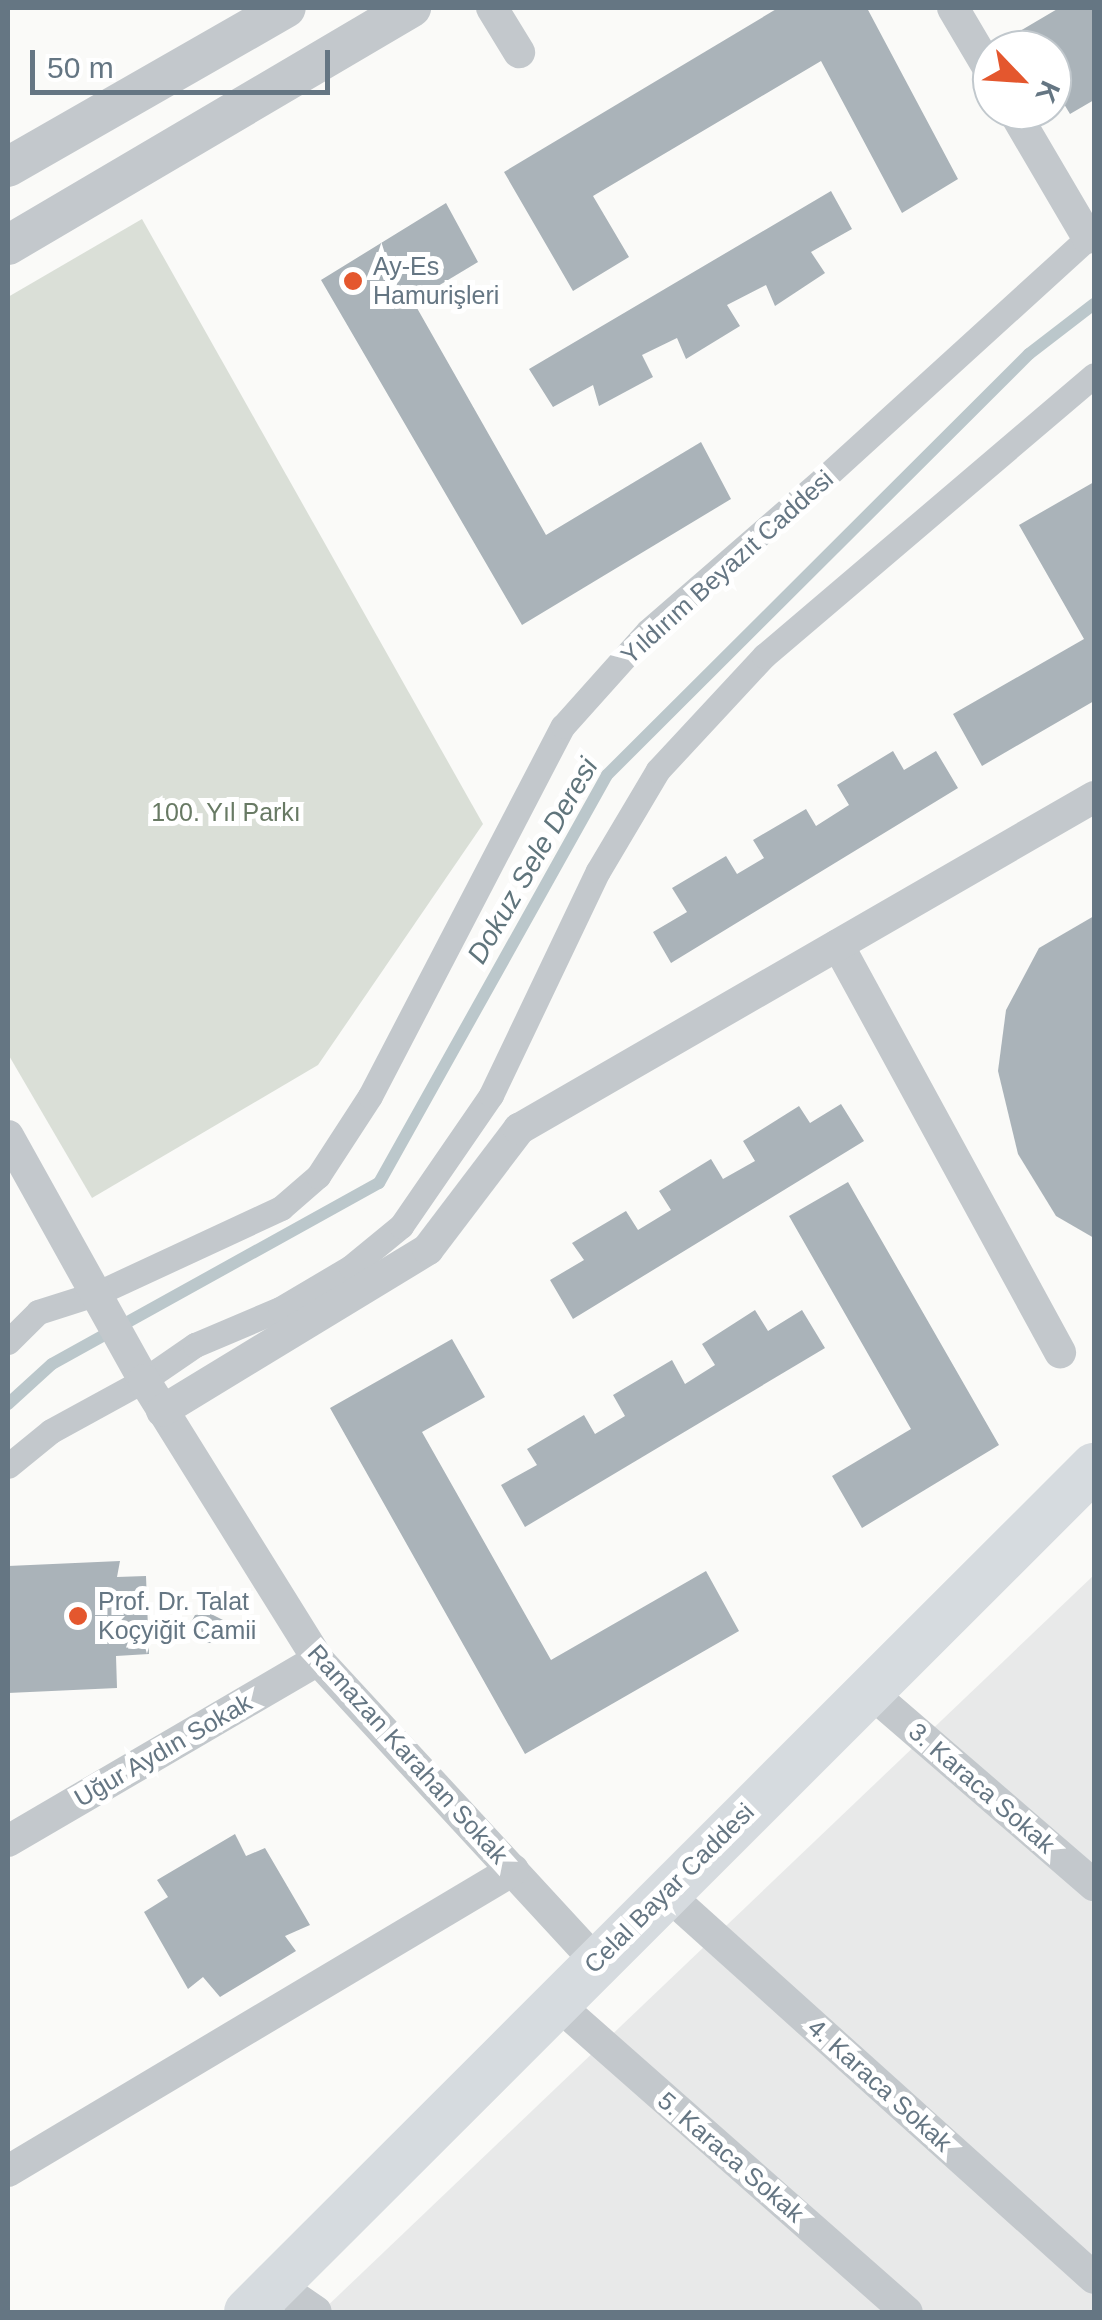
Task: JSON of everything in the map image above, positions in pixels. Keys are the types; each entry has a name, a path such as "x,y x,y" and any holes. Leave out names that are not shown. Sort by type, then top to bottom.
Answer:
{"main road":[{"name":"Celal Bayar Caddesi","path":"262,2299 596,1960 1094,1467"}],"street":[{"path":"8,167 286,8"},
{"path":"8,245 412,8"},
{"path":"492,8 519,52"},
{"path":"954,8 972,39"},
{"path":"1025,130 1091,235"},
{"name":"Yıldırım Beyazıt Caddesi","path":"8,1342 38,1312 98,1294 281,1208 318,1176 370,1096 564,726 648,632 1091,235"},
{"path":"8,1466 51,1431 144,1380 195,1345 280,1309 351,1267 401,1226 491,1095 598,870 658,770 764,656 1094,375"},
{"path":"162,1411 428,1248 520,1128 1094,797"},
{"path":"838,945 1060,1352"},
{"path":"8,1136 98,1294"},
{"name":"Ramazan Karahan Sokak","path":"98,1294 162,1411 318,1660 596,1960"},
{"name":"Uğur Aydın Sokak","path":"8,1841 318,1660"},
{"name":"3. Karaca Sokak","path":"869,1692 1094,1885"},
{"path":"8,2170 512,1870"},
{"name":"4. Karaca Sokak","path":"665,1892 1094,2278"},
{"name":"5. Karaca Sokak","path":"556,2002 907,2312"},
{"path":"262,2299 316,2312"}],"shaded area":[{"path":"1094,1575 1094,2312 321,2312"}],"green space":[{"name":"100. Yıl Parkı","path":"142,219 483,824 318,1065 92,1198 8,1054 8,297"}],"building":[{"path":"778,8 867,8 958,179 902,213 821,61 593,196 629,257 573,291 504,172"},
{"path":"1059,8 1094,8 1094,100 1072,113 1072,30 1022,30"},
{"path":"831,191 852,229 811,252 825,273 775,306 766,285 727,305 740,326 686,359 677,338 642,355 653,377 599,406 593,385 553,407 529,369"},
{"path":"446,203 478,262 413,301 546,535 701,442 731,499 522,625 321,280"},
{"path":"1094,482 1094,701 982,766 953,714 1084,639 1019,525"},
{"path":"893,751 904,770 936,751 958,788 671,963 653,932 687,912 672,888 726,856 737,874 764,858 753,840 806,809 816,826 849,805 837,785"},
{"path":"1094,916 1094,1238 1056,1216 1018,1154 998,1071 1006,1010 1039,948"},
{"path":"841,1104 864,1141 573,1319 550,1280 584,1260 572,1243 626,1211 638,1230 671,1210 659,1191 711,1159 723,1179 755,1161 743,1141 799,1106 810,1123"},
{"path":"848,1182 999,1445 862,1528 832,1476 911,1429 789,1216"},
{"path":"755,1310 768,1331 802,1310 825,1348 525,1527 501,1485 537,1465 527,1449 584,1415 595,1434 625,1416 613,1395 672,1360 685,1384 715,1365 702,1344"},
{"path":"452,1339 485,1397 422,1432 551,1660 706,1571 739,1631 525,1754 330,1408"},
{"name":"Prof. Dr. Talat Koçyiğit Camii","path":"120,1561 117,1577 146,1576 149,1654 116,1656 117,1688 8,1693 8,1566"},
{"path":"209,1613 223,1620 224,1633 213,1643 198,1643 188,1628 195,1615"},
{"path":"235,1834 246,1856 265,1848 310,1925 285,1936 296,1951 220,1997 203,1977 188,1989 144,1912 168,1897 157,1880"}],"waterway":[{"name":"Dokuz Sele Deresi","path":"8,1404 52,1364 379,1183 607,775 1029,354 1094,304"}],"place":[{"name":"Ay-Es Hamurişleri","path":"353,281"},
{"name":"Prof. Dr. Talat Koçyiğit Camii","path":"78,1616"}]}
